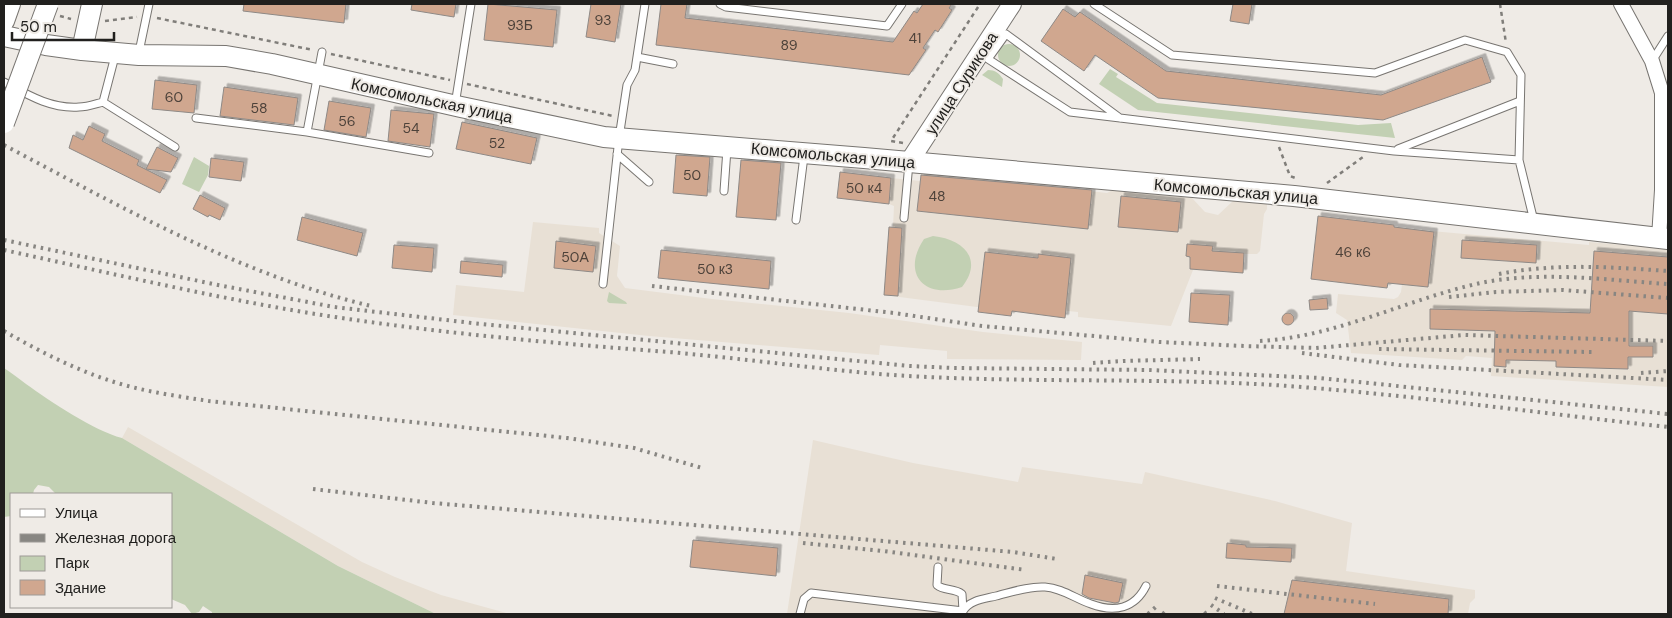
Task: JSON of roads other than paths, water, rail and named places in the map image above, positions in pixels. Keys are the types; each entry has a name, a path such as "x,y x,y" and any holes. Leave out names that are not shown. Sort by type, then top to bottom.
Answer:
{"main road":[{"path":"4,21 10,4"},
{"path":"4,123 48,4"},
{"path":"82,50 92,4"},
{"name":"Комсомольская улица","path":"4,36 46,45 115,53 226,56 272,64 604,137 619,136 804,153 914,154 1664,238"}],"street":[{"name":"улица Сурикова","path":"914,154 1012,4"},
{"path":"1621,4 1652,61 1662,94 1664,238"}],"lane":[{"path":"139,54 148,4"},
{"path":"455,105 471,4"},
{"path":"604,284 619,136 627,85 635,70 645,4"},
{"path":"720,4 726,7 887,26 902,4"},
{"path":"1094,4 1172,55 1375,73 1465,40 1507,52 1521,75 1519,160 1534,224"},
{"path":"1120,118 1006,34 988,59 1070,112 1394,151 1519,160"},
{"path":"1652,61 1668,36"},
{"path":"307,132 322,52"},
{"path":"103,102 115,53"},
{"path":"637,57 672,64"},
{"path":"4,82 36,100 57,106 80,107 103,102 175,147"},
{"path":"1394,151 1520,101"},
{"path":"196,118 307,132 429,152"},
{"path":"619,136 649,182"},
{"path":"724,191 728,146"},
{"path":"796,220 804,153"},
{"path":"904,218 914,154"},
{"path":"938,567 937,585 940,588 955,590 962,594 962,613"},
{"path":"962,613 968,604 978,600 1028,588 1045,587 1066,592 1091,604 1115,608 1124,607 1140,597 1146,586"},
{"path":"800,614 804,599 811,593 962,613"}],"railway":[{"path":"4,145 137,215 229,258 323,293 371,306"},
{"path":"4,240 218,285 334,307 472,323 909,366 1149,370 1320,378 1668,414"},
{"path":"4,250 233,299 309,313 489,336 695,354 879,374 978,379 1175,381 1274,385 1422,399 1668,427"},
{"path":"1499,274 1562,267 1604,267 1668,271"},
{"path":"1260,341 1315,333 1449,291 1499,280 1572,277 1668,284"},
{"path":"652,286 894,313 982,326 1160,342 1316,348 1464,335 1668,341"},
{"path":"1449,297 1496,292 1563,290 1668,298"},
{"path":"4,331 42,352 81,370 120,384 158,393 209,401 567,438 634,448 702,468"},
{"path":"1379,349 1592,352"},
{"path":"1302,353 1399,365 1668,380"},
{"path":"1093,363 1200,359"},
{"path":"1641,373 1668,371"},
{"path":"313,489 433,503 1013,552 1057,559"},
{"path":"803,543 883,551 1026,570"},
{"path":"1217,586 1375,604"},
{"path":"1215,598 1252,614"},
{"path":"1148,614 1159,604"},
{"path":"1211,605 1224,614"},
{"path":"1163,614 1166,611"}]}
